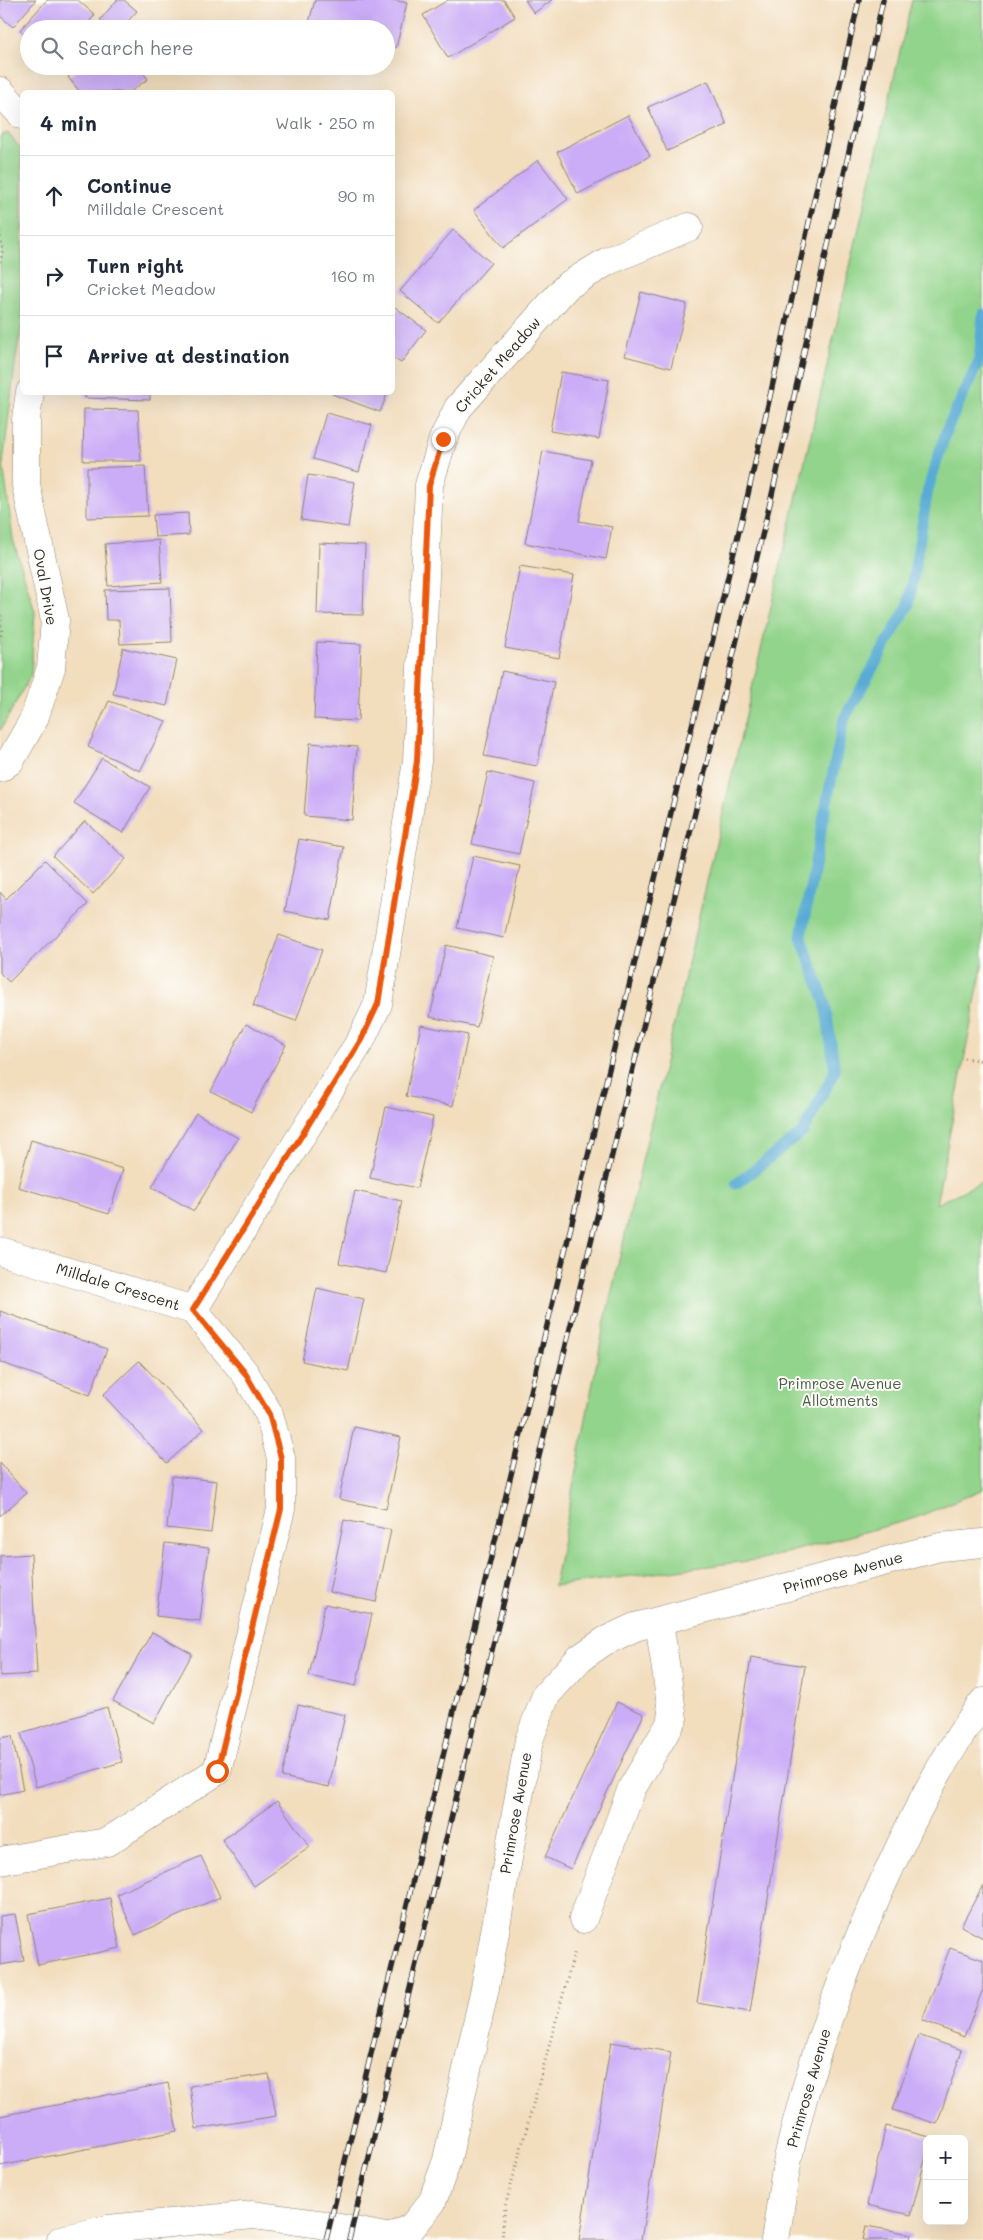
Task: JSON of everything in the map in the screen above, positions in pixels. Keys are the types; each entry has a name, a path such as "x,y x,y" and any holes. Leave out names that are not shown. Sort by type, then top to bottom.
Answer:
{"street":[{"path":"0,91 20,113"},
{"name":"Cricket Meadow","path":"193,1310 361,1040 378,1004 417,761 429,486 443,439 458,408 567,286 608,262 689,227"},
{"name":"Oval Drive","path":"0,768 10,761 34,719 52,668 55,620 26,486 26,419 30,395"},
{"name":"Milldale Crescent","path":"0,1251 193,1310 245,1373 269,1414 281,1458 281,1509 217,1771 106,1842 0,1860"},
{"name":"Primrose Avenue","path":"61,2240 108,2229 253,2216 319,2224 390,2238 412,2227 432,2202 446,2160 485,1988 529,1740 546,1695 580,1658 605,1641 635,1627 940,1547 983,1543"},
{"path":"583,1919 632,1788 673,1719 659,1621"},
{"name":"Primrose Avenue","path":"775,2240 789,2154 820,2046 850,1958 906,1832 965,1727 983,1702"}],"path":[{"path":"0,237 3,248 0,262"},
{"path":"0,615 2,633 0,637"},
{"path":"964,1058 983,1061"},
{"path":"502,2240 505,2207 583,1919"}],"green space":[{"name":"Primrose Avenue Allotments","path":"912,0 983,0 983,962 936,1204 983,1181 983,1489 913,1519 763,1559 554,1586 604,1325"},
{"path":"8,133 20,148 20,336 3,463 13,539 35,612 31,675 0,731 0,136"}],"building":[{"path":"0,0 36,0 13,27 0,16"},
{"path":"47,0 78,0 95,15 91,20 29,20"},
{"path":"117,0 124,0 137,11 129,20 100,20"},
{"path":"315,0 393,0 407,3 396,48 395,20 310,20"},
{"path":"448,0 504,0 515,17 448,58 423,15"},
{"path":"525,0 552,0 534,13"},
{"path":"71,75 145,75 148,79 133,90 78,90 68,77"},
{"path":"708,81 727,125 667,151 648,107"},
{"path":"628,115 650,156 578,194 557,152"},
{"path":"538,160 568,199 503,248 474,210"},
{"path":"453,230 491,263 438,323 400,291"},
{"path":"641,292 687,304 671,368 625,356"},
{"path":"395,307 426,330 401,363 395,359"},
{"path":"561,372 609,380 599,439 550,431"},
{"path":"85,395 150,395 150,400 85,398"},
{"path":"335,395 387,395 380,412"},
{"path":"84,409 138,410 141,461 83,461"},
{"path":"326,413 372,425 359,472 313,459"},
{"path":"543,451 591,460 579,521 612,527 606,559 525,543"},
{"path":"145,466 148,516 87,518 87,468"},
{"path":"308,475 355,482 348,527 301,520"},
{"path":"188,513 189,535 155,537 153,515"},
{"path":"159,540 162,582 108,586 105,544"},
{"path":"319,543 365,545 363,615 317,614"},
{"path":"520,566 574,575 559,658 505,648"},
{"path":"170,588 172,642 120,644 119,620 106,620 105,590"},
{"path":"317,642 361,644 358,721 314,719"},
{"path":"123,648 177,660 167,706 113,694"},
{"path":"502,671 554,682 537,766 484,756"},
{"path":"109,701 166,721 140,771 88,747"},
{"path":"310,743 357,747 352,820 304,816"},
{"path":"102,758 150,787 123,833 74,803"},
{"path":"488,772 535,783 519,854 472,844"},
{"path":"85,821 126,859 93,894 53,856"},
{"path":"299,839 344,847 330,920 285,911"},
{"path":"473,856 520,866 504,938 457,928"},
{"path":"45,860 88,904 9,982 0,973 0,892 6,899"},
{"path":"279,935 322,950 296,1021 253,1006"},
{"path":"446,945 493,956 477,1027 430,1017"},
{"path":"246,1024 286,1045 251,1112 211,1091"},
{"path":"421,1025 468,1035 453,1106 406,1096"},
{"path":"386,1107 433,1117 417,1188 370,1178"},
{"path":"196,1113 238,1138 194,1211 152,1187"},
{"path":"31,1140 123,1169 109,1214 18,1187"},
{"path":"355,1191 402,1201 386,1273 339,1263"},
{"path":"317,1288 364,1299 348,1371 302,1361"},
{"path":"0,1311 107,1349 90,1395 0,1362"},
{"path":"139,1361 204,1429 167,1463 103,1395"},
{"path":"354,1427 401,1437 386,1509 339,1499"},
{"path":"0,1463 26,1493 0,1516"},
{"path":"172,1476 217,1481 211,1533 167,1528"},
{"path":"344,1520 391,1530 376,1602 329,1592"},
{"path":"165,1543 209,1548 200,1621 156,1616"},
{"path":"31,1554 37,1674 0,1676 0,1556"},
{"path":"325,1604 372,1614 356,1686 309,1676"},
{"path":"152,1632 192,1654 154,1723 113,1701"},
{"path":"751,1657 805,1666 750,2012 697,2003"},
{"path":"617,1702 644,1714 571,1869 545,1857"},
{"path":"298,1705 345,1715 329,1787 282,1777"},
{"path":"107,1707 122,1762 36,1787 21,1733"},
{"path":"12,1736 23,1790 0,1795 0,1738"},
{"path":"277,1801 310,1847 254,1886 222,1840"},
{"path":"201,1856 220,1897 135,1935 117,1894"},
{"path":"983,1885 983,1938 961,1926"},
{"path":"110,1898 120,1948 38,1965 28,1914"},
{"path":"15,1914 24,1961 0,1965 0,1916"},
{"path":"950,1948 983,1960 983,1989 964,2037 922,2020"},
{"path":"918,2035 962,2050 937,2124 893,2110"},
{"path":"611,2042 671,2052 641,2240 579,2240"},
{"path":"269,2074 276,2116 196,2129 190,2086"},
{"path":"168,2083 177,2131 0,2166 0,2116"},
{"path":"886,2126 923,2135 923,2168 911,2215 867,2205"},
{"path":"866,2226 911,2234 910,2240 863,2240"}],"waterway":[{"path":"736,1184 803,1132 835,1071 825,1002 801,937 822,825 844,719 909,604 928,489 947,429 979,361 983,314"}],"railway":[{"path":"326,2240 748,494 859,0"},
{"path":"349,2240 771,499 883,0"}],"route":[{"path":"217,1771 281,1509 281,1458 269,1414 245,1373 193,1310 361,1040 378,1004 417,761 429,486 443,439"}]}
